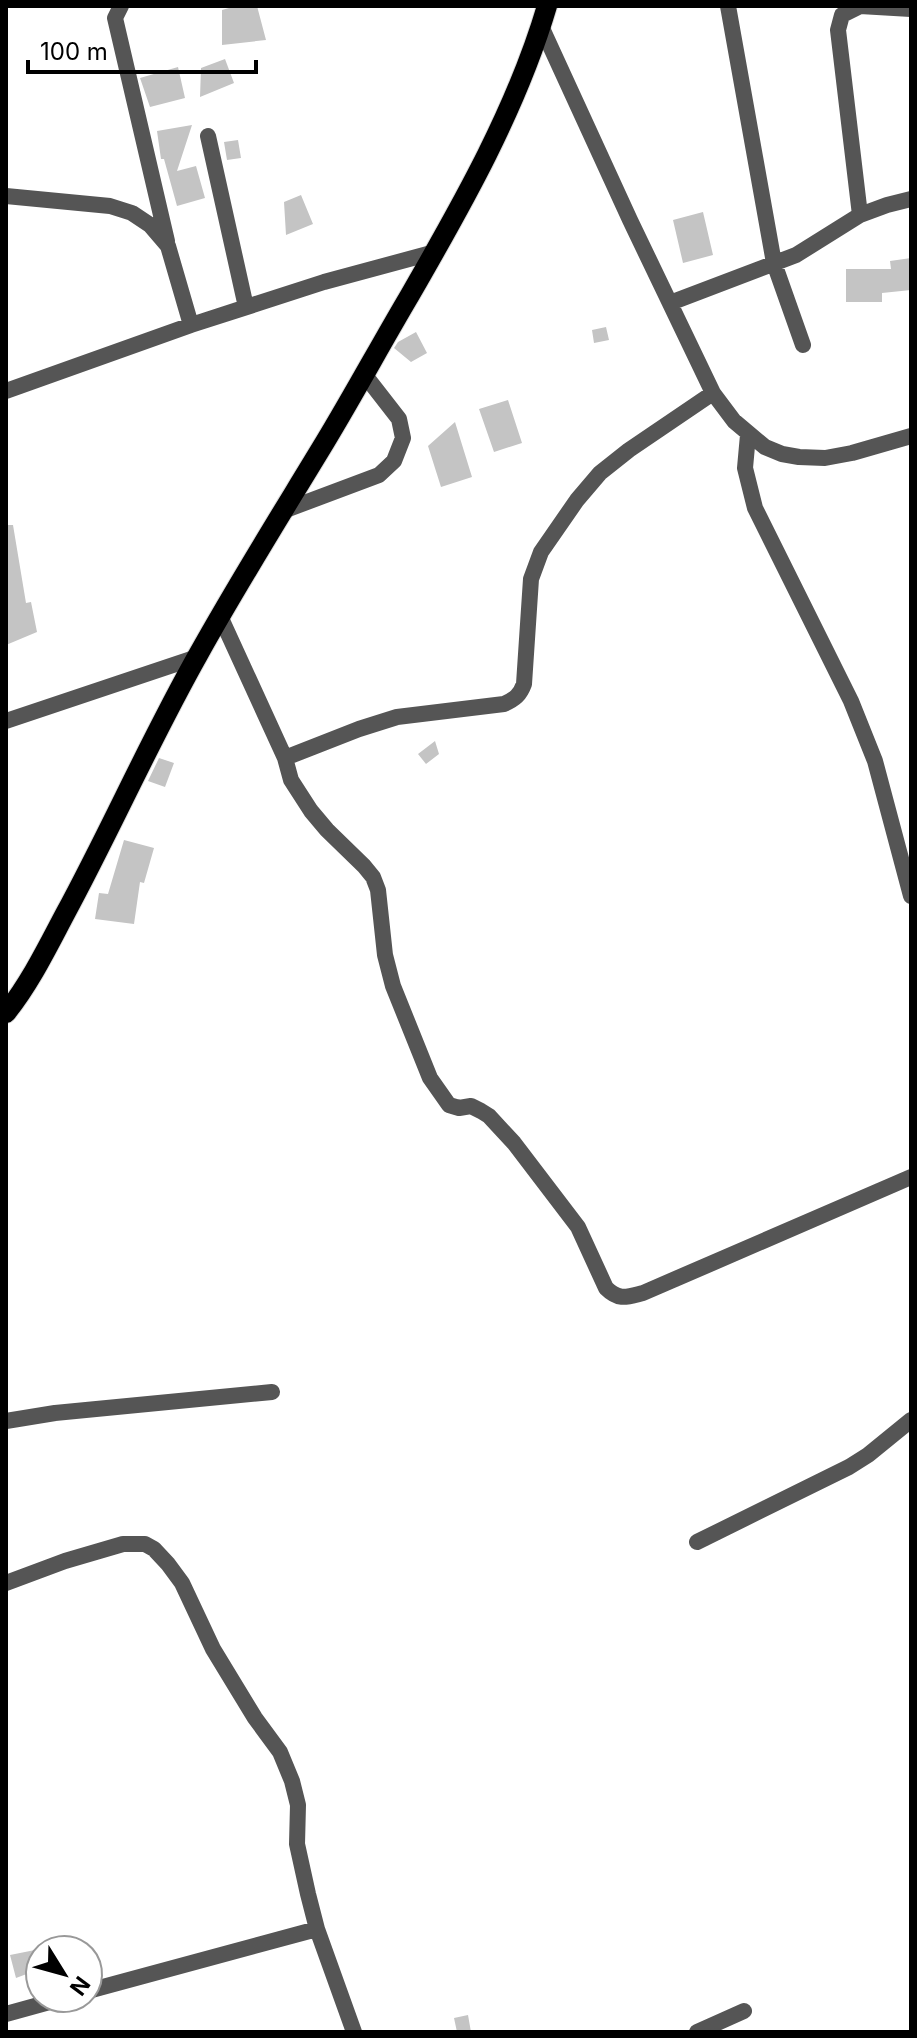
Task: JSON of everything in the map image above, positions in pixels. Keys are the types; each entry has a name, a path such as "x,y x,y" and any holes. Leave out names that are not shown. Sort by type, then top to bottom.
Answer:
{"main road":[{"path":"6,1013 36,967 74,897 167,712 220,616 435,252 483,163 544,16"}],"street":[{"path":"728,6 774,263 803,345"},
{"path":"860,215 838,30 842,15 860,6 911,9"},
{"path":"119,7 115,18 168,246 191,325"},
{"path":"544,16 670,303 713,393 734,421 765,447 799,457 825,458 852,453 911,436"},
{"path":"208,136 246,307"},
{"path":"6,196 110,206 132,213 150,225 168,246"},
{"path":"670,303 796,255 860,215 911,199"},
{"path":"6,391 246,307 435,252"},
{"path":"283,511 379,475 394,461 403,438 399,419 364,374"},
{"path":"285,758 397,717 504,704 520,694 524,684 531,579 541,552 600,473 713,393"},
{"path":"748,435 745,468 755,508 851,701 875,761 911,896"},
{"path":"220,616 285,758 291,780 311,811 373,877 378,890 385,955 393,986 430,1078 449,1105 459,1108 471,1106 481,1111 514,1143 578,1227 606,1288 614,1295 625,1297 643,1293 911,1177"},
{"path":"6,721 197,657"},
{"path":"6,1421 55,1413 272,1392"},
{"path":"697,1542 849,1467 911,1420"},
{"path":"6,1583 123,1544 145,1544 168,1564 182,1583 213,1649 255,1718 280,1752 292,1781 298,1805 297,1844 317,1929 354,2032"},
{"path":"104,1987 317,1929"},
{"path":"697,2032 744,2011"}],"building":[{"path":"257,6 266,40 222,45 222,10"},
{"path":"225,59 234,83 200,97 201,68"},
{"path":"178,67 185,98 150,107 140,78"},
{"path":"192,125 177,171 196,166 205,198 177,206 164,159 161,159 157,131"},
{"path":"238,140 241,158 227,160 224,142"},
{"path":"301,195 313,224 286,235 284,202"},
{"path":"703,212 713,255 683,263 673,220"},
{"path":"911,258 911,290 882,293 882,302 846,302 846,269 891,269 890,261"},
{"path":"606,327 609,340 594,343 592,330"},
{"path":"416,332 427,353 411,362 394,348 398,342"},
{"path":"508,400 522,443 494,452 479,409"},
{"path":"455,422 472,477 441,487 428,446"},
{"path":"6,525 13,525 26,603 31,602 37,632 6,645"},
{"path":"435,741 439,754 426,764 418,754"},
{"path":"159,758 174,763 165,787 148,781"},
{"path":"124,840 154,848 144,883 140,882 134,924 95,919 99,893 108,894"},
{"path":"24,1952 24,1975 16,1978 10,1955"},
{"path":"468,2015 471,2032 457,2032 454,2018"}]}
